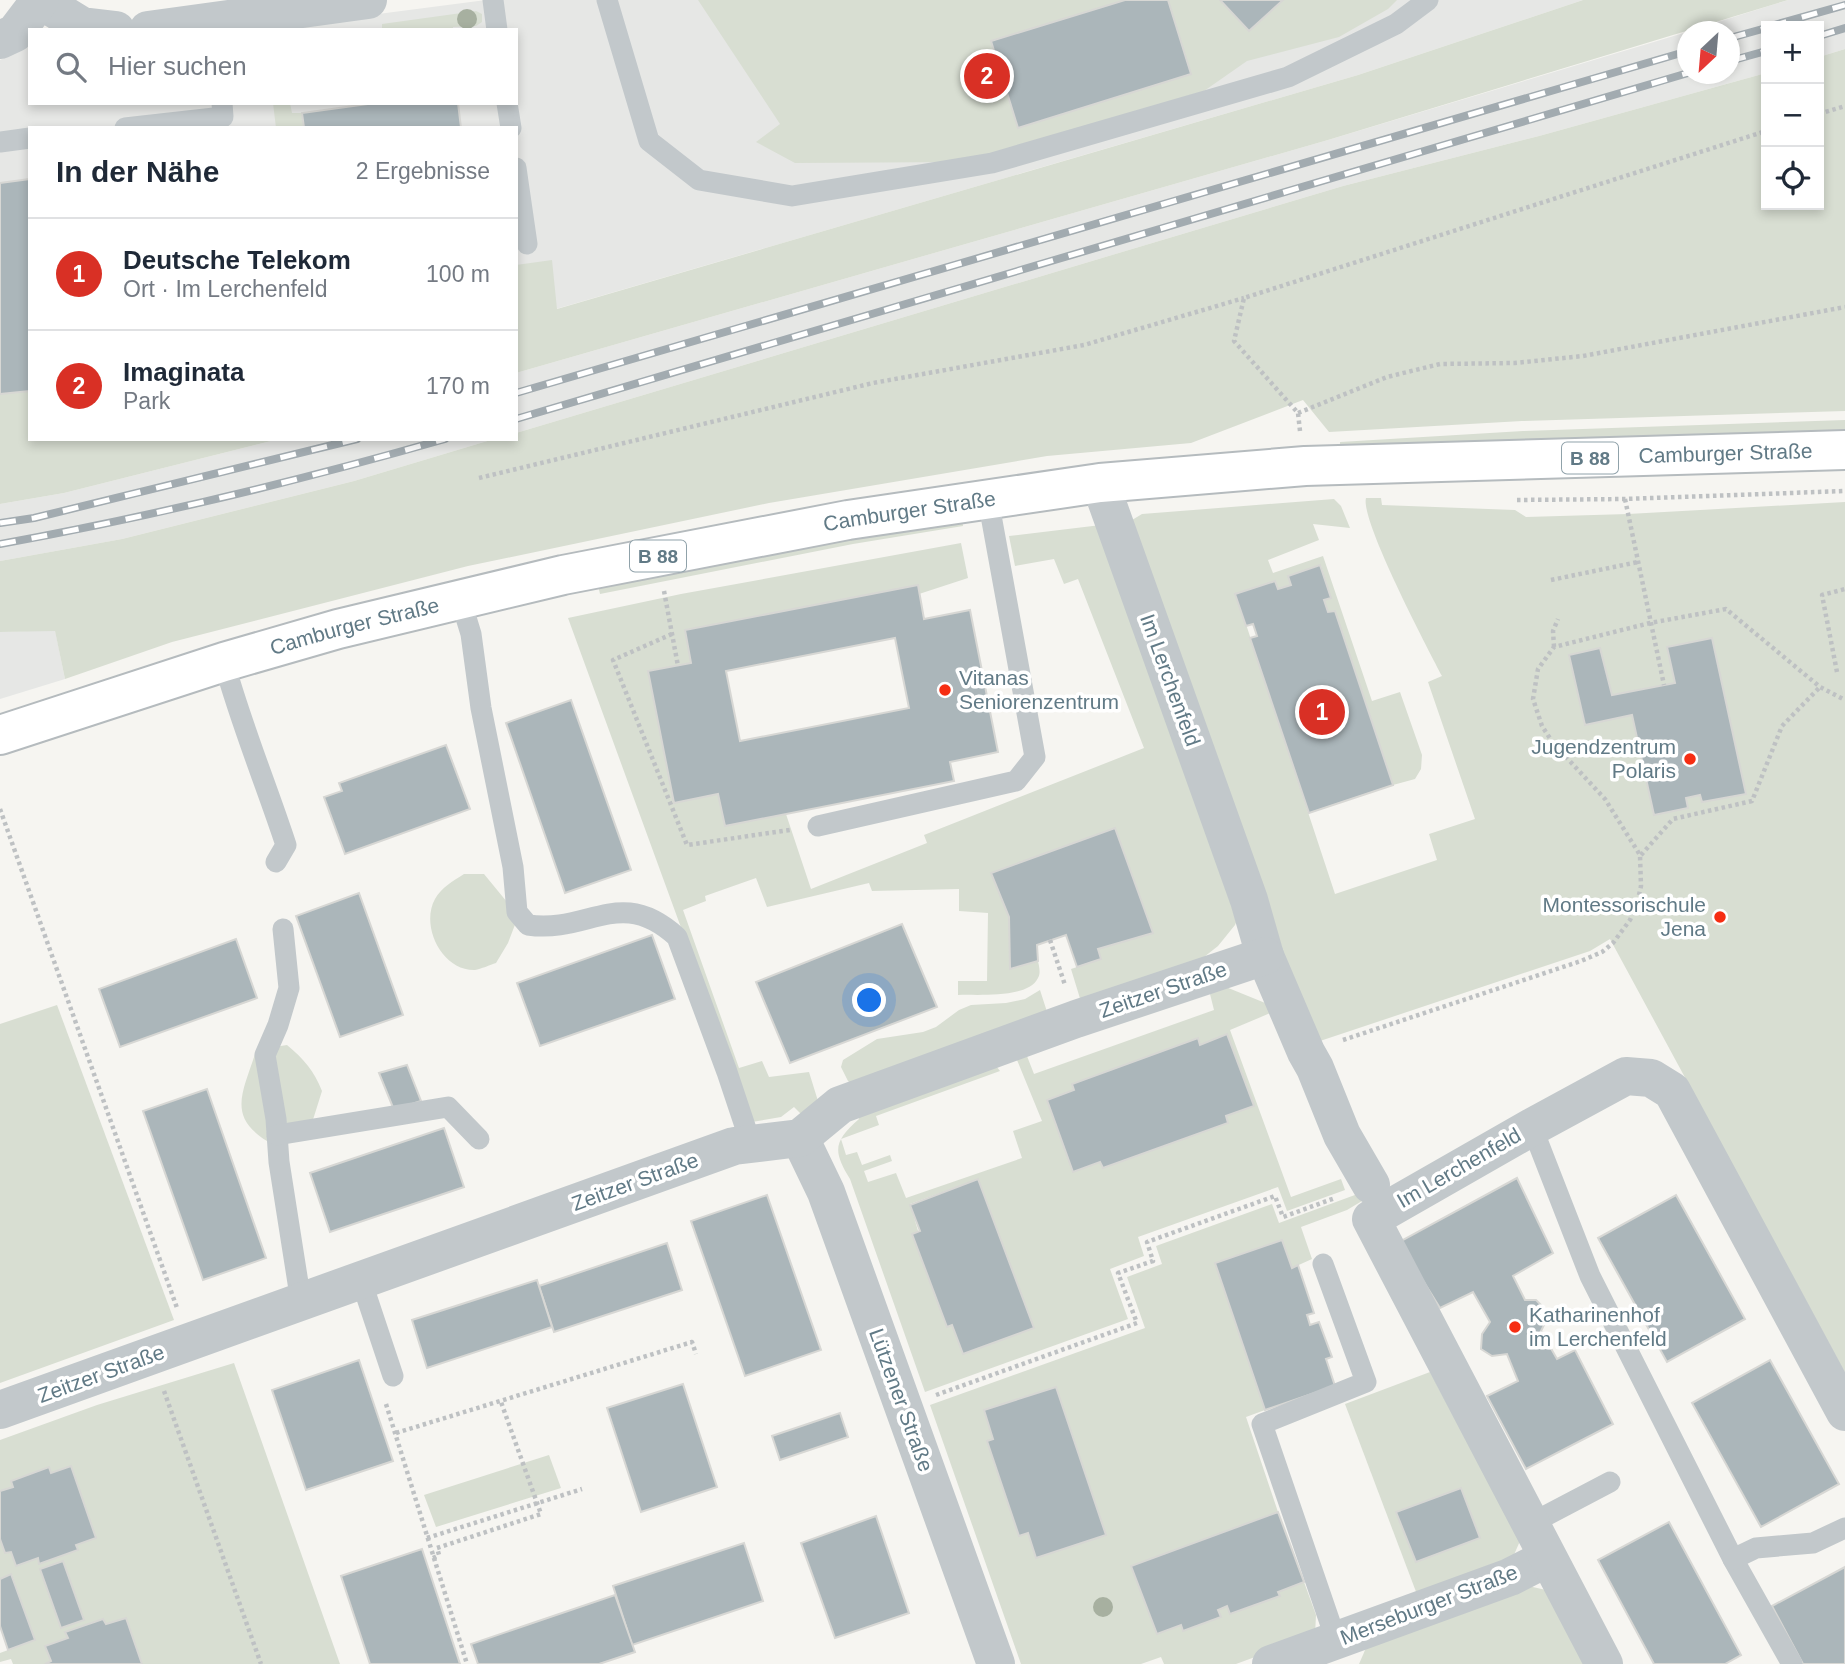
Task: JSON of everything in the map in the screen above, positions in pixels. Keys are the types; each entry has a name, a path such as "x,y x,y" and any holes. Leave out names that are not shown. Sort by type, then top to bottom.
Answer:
{"main road":[{"name":"Camburger Straße","path":"0,735 224,662 460,598 563,575 848,520 1100,483 1305,467 1845,450"}],"street":[{"path":"0,40 15,33 40,0 82,26 99,28"},
{"path":"175,28 215,25 368,0"},
{"name":"Im Lerchenfeld","path":"1100,483 1249,900 1265,956 1342,1135 1371,1185"},
{"name":"Zeitzer Straße","path":"0,1410 733,1146 800,1138 840,1105 1076,1019 1265,956"},
{"name":"Im Lerchenfeld","path":"1604,1664 1371,1219 1626,1076 1651,1078 1672,1091 1845,1412"},
{"name":"Lützener Straße","path":"800,1138 826,1192 996,1664"},
{"name":"Merseburger Straße","path":"1270,1664 1510,1577 1548,1558"}],"lane":[{"path":"493,0 497,28"},
{"path":"607,0 649,141 699,180 792,196 992,163 1288,76 1396,24 1428,0"},
{"path":"143,126 223,117 222,105"},
{"path":"507,105 511,126"},
{"path":"0,142 28,138"},
{"path":"518,182 527,244"},
{"path":"818,826 1016,780 1035,757 988,499"},
{"path":"460,598 471,634 481,708 513,867 517,912 528,925 548,928 617,911 643,914 663,924 677,937 751,1144"},
{"path":"224,662 232,693 263,773 286,845 276,862"},
{"path":"283,929 289,988 278,1025 265,1055 301,1302"},
{"path":"277,1135 448,1107 479,1139"},
{"path":"1532,1127 1590,1276 1733,1559 1792,1664"},
{"path":"1323,1264 1366,1382 1262,1424 1336,1640"},
{"path":"361,1280 388,1385"},
{"path":"1530,1524 1610,1482"},
{"path":"1733,1559 1756,1548 1813,1543 1845,1528"}],"path":[{"path":"1824,112 1845,106"},
{"path":"479,478 873,383 1084,345 1244,299 1761,133"},
{"path":"1244,299 1234,341 1298,413 1305,467"},
{"path":"1298,413 1387,377 1440,364 1515,363 1583,356 1845,307"},
{"path":"1625,499 1664,685"},
{"path":"1551,580 1638,562"},
{"path":"652,593 677,588"},
{"path":"1837,672 1822,595 1845,589"},
{"path":"664,590 678,666"},
{"path":"1554,647 1650,623 1726,609 1820,687 1845,699"},
{"path":"1306,1052 1581,961 1602,952 1621,934 1637,904 1641,886 1640,855 1605,799 1553,743 1542,726 1533,699 1538,669 1554,647 1553,631 1558,619"},
{"path":"672,634 613,660 687,845 818,826"},
{"path":"1640,855 1673,819 1752,801 1782,726 1820,687"},
{"path":"0,809 189,1342"},
{"path":"1050,940 1076,1019"},
{"path":"935,1396 1136,1323 1118,1273 1153,1261 1147,1242 1275,1196 1283,1217 1371,1185"},
{"path":"396,1433 692,1342 696,1354"},
{"path":"151,1356 261,1664"},
{"path":"388,1385 396,1433 467,1664"},
{"path":"433,1558 439,1555 437,1548 541,1514 501,1402"},
{"path":"427,1538 582,1489"}],"shaded area":[{"path":"486,0 1583,0 1358,75 556,309 518,290 518,126 28,126 28,439 0,445 0,60 28,46 28,105 518,105 518,28 270,28"},
{"path":"698,0 1397,0 1388,9 1339,37 1247,61 1204,91 964,162 795,163 756,142 780,124"},
{"path":"1583,0 1788,0 1719,21 1677,21 1677,34 1328,140 518,372 518,265 552,260 557,309 1358,75"},
{"path":"1788,0 1845,0 1845,49 1824,55 1824,21 1761,21 1761,74 1740,80 1740,21 1721,21"},
{"path":"476,11 482,14 482,22 476,26 382,28 382,24"},
{"path":"1677,35 1677,84 1726,84 1343,186 518,432 518,372 1328,140"},
{"path":"1845,49 1845,411 1522,421 1329,432 1303,400 1191,443 1047,456 769,503 468,566 172,642 65,679 55,631 0,632 0,561 122,539 354,481 487,441 518,441 518,432 1343,186 1726,84 1740,84 1740,80 1761,74 1761,210 1824,210 1824,55"},
{"path":"273,105 290,105 292,113 302,113 304,126 276,126"},
{"path":"28,391 28,441 271,441 64,493 0,504 0,394"},
{"path":"1845,420 1845,432 1340,445 1340,442 1523,431"},
{"path":"271,441 487,441 354,481 122,539 0,561 0,504 64,493"},
{"name":"Montessorischule Jena","path":"1366,498 1381,498 1382,505 1515,510 1526,517 1845,502 1845,1373 1610,939 1590,951 1314,1043 1132,520 1142,514 1334,499 1341,506 1350,528 1313,524 1319,540 1268,560 1273,573 1323,556 1372,701 1400,692 1422,755 1421,769 1415,779 1393,785 1335,611 1328,612 1324,600 1331,597 1321,566 1288,576 1291,585 1278,589 1275,581 1236,594 1335,894 1437,860 1429,834 1475,819 1428,682 1442,676 1384,557 1373,531"},
{"path":"962,518 963,526 853,544 600,594 598,585"},
{"path":"1101,525 1243,905 1235,925 1218,946 1190,968 1082,1005 1071,969 1101,959 1098,949 1153,933 1115,828 991,873 1009,917 1010,969 1038,961 1039,965 1039,976 1033,985 1014,992 958,995 958,981 987,981 988,913 959,911 959,889 872,891 869,883 767,907 756,878 705,896 706,901 683,910 739,1068 762,1061 769,1077 809,1072 818,1101 802,1115 794,1107 781,1117 752,1122 568,618 681,594 961,543 968,578 919,594 685,630 691,663 649,672 674,803 718,794 725,826 786,814 811,889 927,843 924,835 1144,748 1078,579 1064,584 1054,559 1015,566 1009,536"},
{"path":"55,630 65,679 0,699 0,632"},
{"path":"464,874 484,874 507,902 516,922 496,963 475,970 463,968 444,955 432,934 430,922 435,899 448,885"},
{"path":"1216,983 1280,1009 1230,1030 1291,1197 1341,1179 1345,1190 1287,1211 1278,1187 1138,1237 1144,1256 1110,1269 1128,1319 925,1392 850,1179 841,1161 838,1147 841,1139 846,1155 857,1152 862,1165 890,1155 892,1161 864,1171 868,1182 896,1173 906,1198 1022,1158 1013,1131 1042,1121 1015,1055 1025,1051 1034,1074 1214,1010 1208,986","holes":["1227,1034 1253,1106 1226,1116 1228,1123 1103,1168 1100,1162 1073,1172 1047,1100 1074,1090 1073,1084 1197,1039 1200,1045","978,1179 1034,1328 963,1354 952,1325 947,1327 910,1204"]},
{"path":"1040,990 1049,1018 854,1086 848,1081 841,1067 843,1060 877,1039 923,1032 971,1005 1025,999"},
{"path":"57,1005 174,1320 0,1383 0,1024"},
{"path":"287,1045 308,1066 322,1091 311,1126 290,1137 267,1141 255,1132 242,1113 243,1092 255,1054 268,1048"},
{"path":"993,1062 1000,1071 876,1116 879,1125 841,1139 859,1119 857,1110"},
{"path":"1363,1192 1367,1198 1347,1210 1301,1227 1312,1259 1292,1268 1282,1240 1215,1263 1265,1410 1246,1417 1278,1512 1132,1567 1157,1634 1181,1625 1183,1631 1220,1617 1218,1610 1227,1606 1230,1614 1279,1596 1278,1592 1304,1582 1316,1615 1315,1635 1236,1664 1164,1664 1161,1657 1141,1664 1021,1664 930,1405 1145,1328 1127,1277 1162,1264 1156,1246 1272,1204 1279,1223","holes":["1056,1387 1106,1535 1036,1558 1028,1533 1019,1536 987,1441 993,1439 984,1410"]},
{"path":"234,1363 340,1664 142,1664 126,1618 106,1624 103,1619 65,1632 68,1638 46,1646 51,1661 45,1664 13,1664 11,1659 0,1662 0,1653 35,1640 12,1575 0,1579 0,1539 5,1553 11,1552 16,1566 38,1558 40,1563 77,1550 76,1545 96,1538 71,1467 51,1473 48,1468 11,1481 13,1487 0,1491 0,1440 97,1405","holes":["62,1561 84,1620 62,1628 41,1569"]},
{"path":"1430,1372 1520,1541 1513,1557 1418,1597 1345,1404"},
{"path":"549,1455 561,1488 436,1527 424,1495"},
{"path":"1524,1585 1546,1590 1584,1664 1359,1664 1369,1641"}],"building":[{"path":"1125,0 1168,0 1191,74 1018,128 991,41"},
{"path":"1220,0 1283,0 1249,31"},
{"path":"360,105 458,105 461,126 304,126 302,113"},
{"path":"28,179 28,391 0,394 0,183"},
{"path":"1320,565 1331,598 1324,600 1328,612 1335,611 1393,785 1309,813 1250,638 1257,636 1253,624 1246,626 1235,594 1275,581 1278,589 1291,585 1288,576"},
{"name":"Vitanas Seniorenzentrum","path":"918,585 924,619 970,610 998,752 950,762 954,781 725,826 718,794 674,803 648,671 691,663 685,630","holes":["895,638 909,708 740,741 726,671"]},
{"name":"Jugendzentrum Polaris","path":"1712,638 1746,794 1702,802 1700,795 1686,798 1688,808 1654,815 1632,715 1585,725 1569,655 1600,648 1612,695 1675,683 1667,647"},
{"path":"571,700 631,870 565,893 506,723"},
{"path":"446,745 470,809 345,854 324,797 342,791 339,783"},
{"path":"1115,828 1153,933 1098,949 1101,959 1077,967 1066,935 1037,945 1038,961 1010,969 1009,917 991,873"},
{"path":"359,893 403,1015 340,1037 296,916"},
{"path":"902,924 937,1007 790,1063 756,982"},
{"path":"652,935 675,999 540,1046 517,983"},
{"path":"236,939 257,998 120,1047 99,989"},
{"path":"1227,1034 1254,1106 1226,1116 1228,1123 1103,1168 1100,1162 1073,1172 1047,1100 1074,1090 1072,1084 1198,1038 1200,1045"},
{"path":"407,1065 421,1101 394,1110 379,1073"},
{"path":"207,1089 266,1258 203,1280 143,1111"},
{"path":"444,1128 464,1187 330,1232 310,1173"},
{"name":"Katharinenhof im Lerchenfeld","path":"1517,1178 1553,1253 1513,1276 1525,1300 1536,1300 1544,1308 1547,1319 1541,1331 1557,1359 1575,1350 1613,1424 1526,1469 1487,1396 1518,1381 1507,1354 1492,1356 1481,1349 1482,1334 1490,1322 1473,1292 1440,1308 1399,1242"},
{"path":"978,1179 1034,1328 963,1354 952,1325 947,1327 912,1234 920,1231 910,1205"},
{"path":"767,1195 821,1350 745,1376 691,1221"},
{"path":"1676,1195 1745,1319 1667,1362 1598,1238"},
{"path":"1282,1240 1292,1268 1298,1265 1314,1313 1307,1315 1310,1325 1319,1322 1332,1357 1326,1359 1335,1386 1265,1410 1215,1263"},
{"path":"667,1243 682,1290 554,1332 539,1286"},
{"path":"537,1280 552,1327 427,1368 412,1320"},
{"path":"359,1360 393,1461 306,1490 272,1390"},
{"path":"1770,1360 1839,1484 1761,1527 1692,1403"},
{"path":"683,1384 717,1487 641,1512 607,1408"},
{"path":"1056,1387 1106,1535 1036,1558 1028,1533 1019,1536 987,1441 993,1439 984,1410"},
{"path":"840,1413 848,1437 780,1460 772,1436"},
{"path":"71,1466 96,1538 76,1545 78,1550 39,1564 38,1558 16,1566 11,1552 5,1553 0,1539 0,1491 13,1487 11,1481 49,1467 51,1473"},
{"path":"1461,1488 1480,1538 1416,1562 1396,1512"},
{"path":"1278,1512 1304,1582 1278,1592 1280,1596 1230,1614 1227,1606 1218,1610 1221,1617 1183,1631 1181,1625 1157,1634 1131,1566"},
{"path":"876,1516 909,1613 835,1638 801,1543"},
{"path":"1669,1522 1741,1655 1725,1664 1654,1664 1598,1560"},
{"path":"744,1543 763,1601 632,1645 613,1586"},
{"path":"422,1549 460,1664 370,1664 341,1576"},
{"path":"63,1561 84,1620 61,1628 40,1569"},
{"path":"1845,1567 1845,1664 1803,1664 1772,1606"},
{"path":"11,1574 35,1640 8,1650 0,1626 0,1579"},
{"path":"615,1595 635,1652 599,1664 478,1664 471,1644"},
{"path":"126,1618 142,1664 45,1664 51,1661 45,1646 68,1638 65,1632 103,1619 106,1624"}],"railway":[{"path":"1789,21 1845,5"},
{"path":"1824,34 1845,28"},
{"path":"1740,35 1761,29"},
{"path":"1740,58 1761,52"},
{"path":"518,392 1677,54"},
{"path":"518,418 1677,76"},
{"path":"0,523 34,518 349,441"},
{"path":"0,544 224,497 438,441"}],"place":[{"name":"Imaginata","path":"987,76"},
{"name":"Vitanas Seniorenzentrum","path":"945,690"},
{"name":"Deutsche Telekom","path":"1322,712"},
{"name":"Jugendzentrum Polaris","path":"1690,759"},
{"name":"Montessorischule Jena","path":"1720,917"},
{"name":"Katharinenhof im Lerchenfeld","path":"1515,1327"}]}
